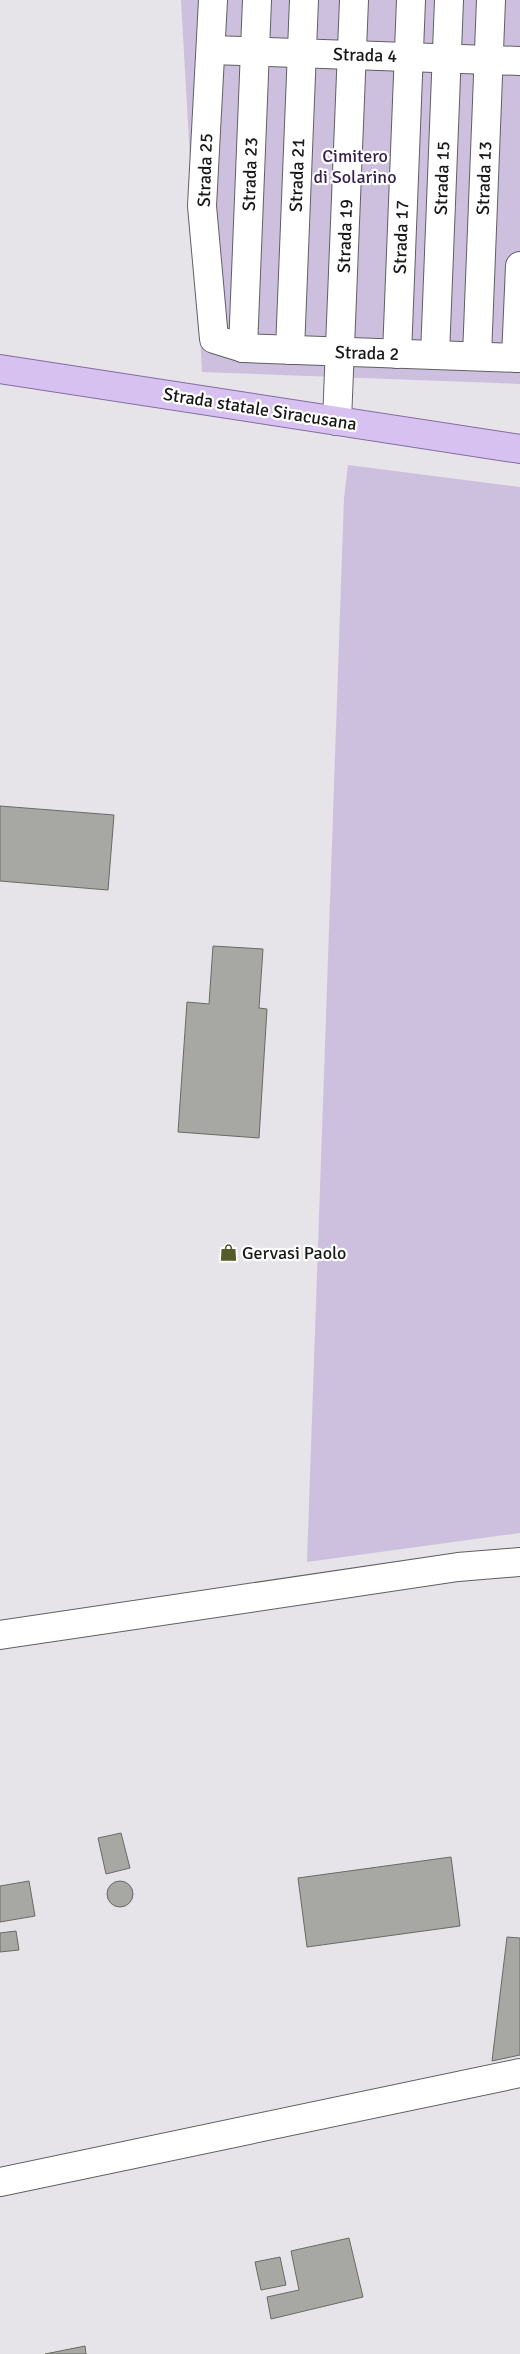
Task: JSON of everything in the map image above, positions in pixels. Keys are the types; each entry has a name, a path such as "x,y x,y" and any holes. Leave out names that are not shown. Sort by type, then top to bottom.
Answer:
{"main road":[{"name":"Strada statale Siracusana","path":"0,369 520,449"}],"street":[{"name":"Strada 25","path":"213,0 202,206 214,339"},
{"name":"Strada 23","path":"243,348 257,0"},
{"name":"Strada 21","path":"290,350 304,0"},
{"name":"Strada 19","path":"337,421 354,0"},
{"name":"Strada 17","path":"396,354 411,0"},
{"name":"Strada 15","path":"435,355 449,0"},
{"name":"Strada 13","path":"477,356 491,0"},
{"name":"Strada 4","path":"211,50 520,61"},
{"path":"518,358 520,266"},
{"name":"Strada 2","path":"214,339 243,348 518,358"},
{"path":"0,1635 458,1567 520,1562"},
{"path":"0,2182 520,2073"}],"green space":[{"name":"Cimitero di Solarino","path":"181,0 520,0 520,384 202,372"},
{"path":"348,465 520,487 520,1533 307,1562 344,498"}],"building":[{"path":"0,806 114,815 108,890 0,881"},
{"path":"213,946 263,949 259,1008 267,1009 259,1138 178,1132 187,1002 209,1004"},
{"path":"121,1833 130,1868 106,1874 98,1838"},
{"path":"451,1857 460,1926 307,1947 298,1878"},
{"path":"29,1881 35,1916 0,1922 0,1886"},
{"path":"120,1881 129,1885 133,1894 129,1903 120,1907 111,1903 107,1894 111,1885"},
{"path":"16,1931 19,1950 0,1952 0,1933"},
{"path":"507,1937 520,1938 520,2055 492,2061"},
{"path":"349,2238 363,2297 271,2319 267,2297 299,2290 291,2251"},
{"path":"280,2257 286,2285 261,2290 255,2262"},
{"path":"85,2346 86,2354 45,2354"}],"place":[{"name":"Gervasi Paolo","path":"228,1253"}]}
